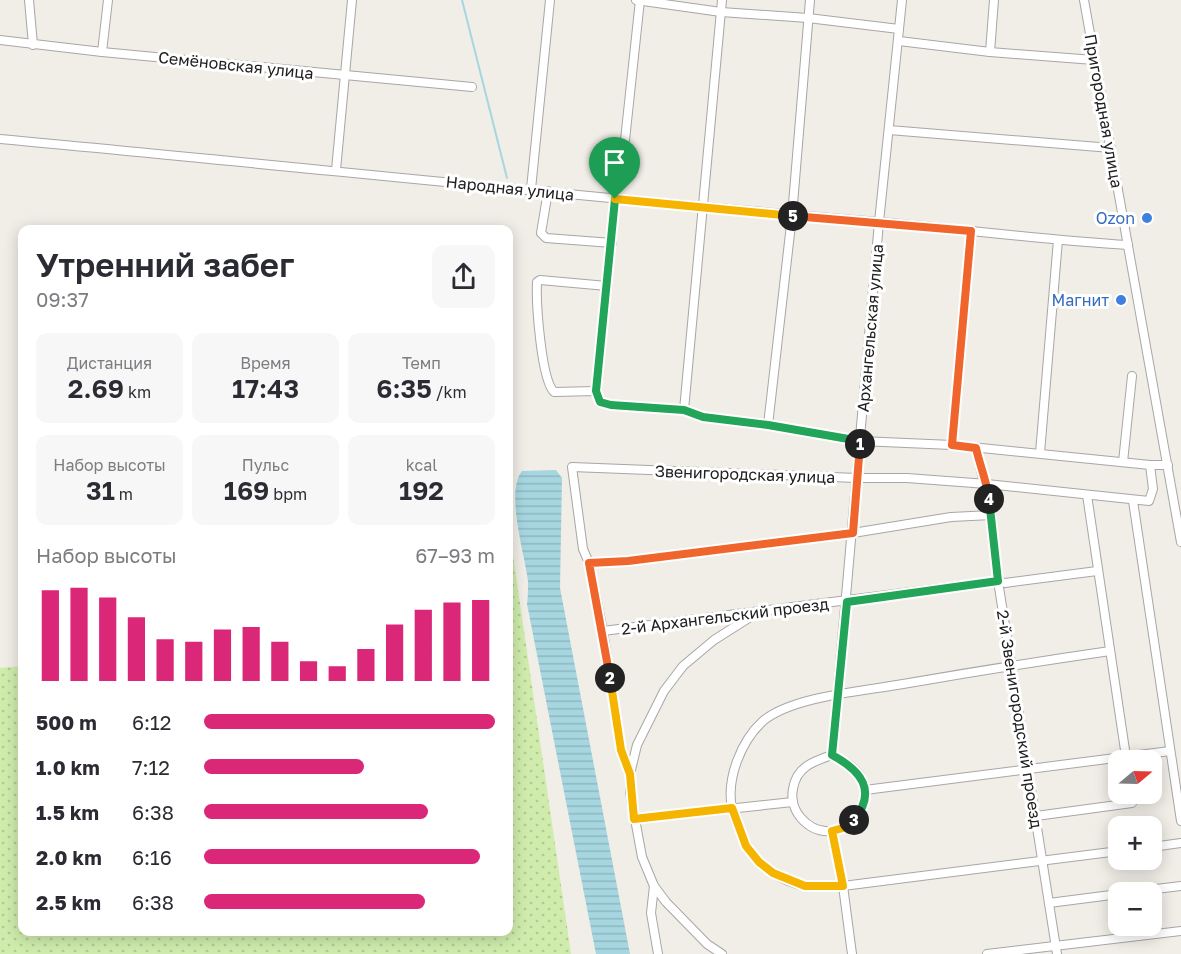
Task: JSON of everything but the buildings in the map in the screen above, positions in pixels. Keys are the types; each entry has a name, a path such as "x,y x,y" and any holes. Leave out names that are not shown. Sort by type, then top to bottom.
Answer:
{"street":[{"path":"29,0 33,45"},
{"path":"102,52 108,0"},
{"path":"336,170 352,0"},
{"path":"531,189 550,0"},
{"path":"625,140 638,0 721,12 808,18 899,29"},
{"path":"684,410 722,0"},
{"path":"768,425 792,216 810,0"},
{"name":"Архангельская улица","path":"857,478 879,222 902,0"},
{"path":"990,52 994,0"},
{"name":"Пригородная улица","path":"1084,0 1181,542"},
{"name":"Семёновская улица","path":"0,40 102,52 472,87"},
{"path":"899,41 990,52 1094,60"},
{"path":"889,130 1111,148"},
{"name":"Народная улица","path":"0,139 792,216 1128,245"},
{"path":"548,191 541,233 546,238 612,243"},
{"path":"615,199 596,391 600,402 611,405 684,410 703,417 768,425 860,441 952,445 1168,465"},
{"path":"952,445 971,231"},
{"path":"1040,453 1058,240"},
{"path":"596,391 554,392 549,387 544,367 537,282 540,280 607,286"},
{"path":"1123,462 1132,376"},
{"name":"2-й Звенигородский проезд","path":"976,448 983,479 987,484 992,515 998,581 1056,950"},
{"path":"1150,465 1153,489 1149,501 1133,501 1181,821"},
{"name":"Звенигородская улица","path":"589,563 583,549 572,467 907,478 987,484 1133,501"},
{"path":"832,755 857,478"},
{"path":"1087,495 1125,750"},
{"path":"722,954 707,944 666,902 654,886 642,857 634,819 630,774 621,750 603,631 589,563 628,561 853,533 951,517 992,515"},
{"name":"2-й Архангельский проезд","path":"603,631 847,602 998,581 1005,583 1097,571"},
{"path":"630,774 637,746 664,691 683,666 714,640 758,612"},
{"path":"1108,852 843,886 805,886 773,873 759,862 746,846 732,808 731,793 735,767 741,751 763,722 785,708 838,695 1110,651"},
{"path":"1162,752 1170,751"},
{"path":"832,755 850,765 857,772 865,790 860,813 853,822 832,831 814,828 807,824 796,810 793,801 794,782 799,774 814,761 832,755"},
{"path":"865,790 1108,761"},
{"path":"634,819 793,801"},
{"path":"1036,816 1125,804"},
{"path":"832,831 843,886 852,954"},
{"path":"1162,846 1181,843"},
{"path":"654,886 651,913 658,954"},
{"path":"1162,888 1181,886"},
{"path":"1049,903 1108,895"},
{"path":"987,954 1056,950 1181,931"}],"green space":[{"path":"513,555 571,954 0,954 0,668 18,666 18,936 513,936"}],"water":[{"path":"556,470 562,478 560,588 630,954 596,954 527,604 528,581 516,508 517,481 522,471"}],"waterway":[{"path":"462,0 507,178"}],"place":[{"name":"Ozon","path":"1147,218"},
{"name":"Магнит","path":"1121,300"}],"route":[{"path":"615,199 971,231 952,445 976,448 983,479 987,484 998,581 847,602 832,755 850,765 857,772 865,790 860,813 853,822 832,831 843,886 805,886 773,873 759,862 746,846 732,808 634,819 630,774 621,750 603,631 589,563 628,561 853,533 860,441 768,425 703,417 684,410 611,405 600,402 596,391 615,199"}]}
